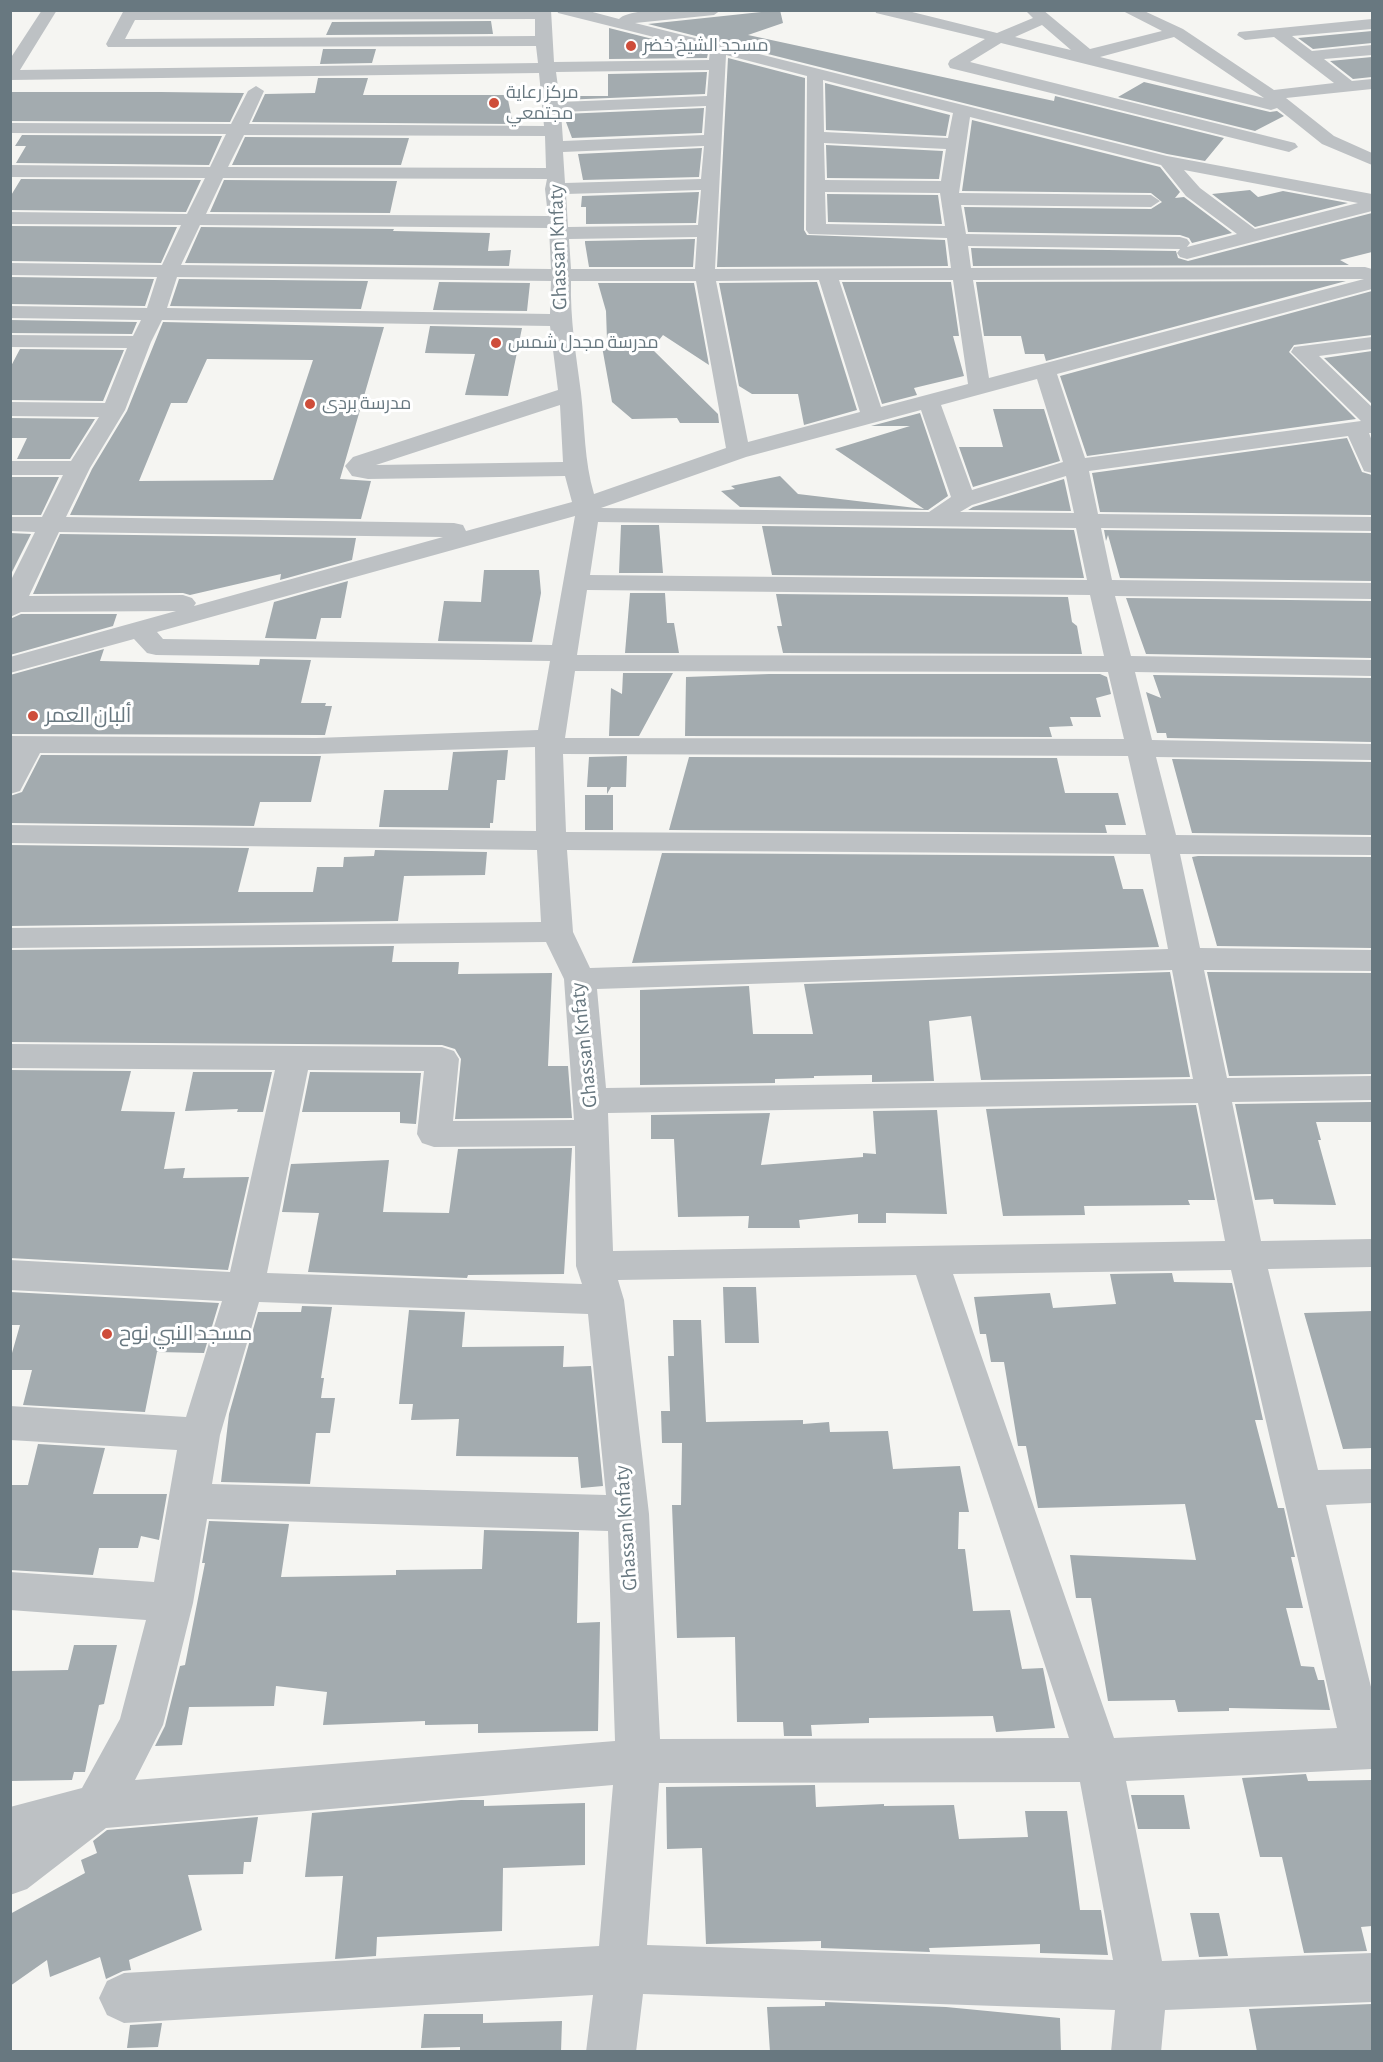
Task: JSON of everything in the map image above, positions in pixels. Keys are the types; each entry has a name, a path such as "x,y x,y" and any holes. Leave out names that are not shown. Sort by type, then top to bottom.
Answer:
{"street":[{"path":"10,74 50,10"},
{"path":"10,128 237,129 549,90 604,21 714,10"},
{"path":"882,10 1090,57 1290,110"},
{"path":"1128,10 1177,32 1271,95 1328,140 1372,160"},
{"path":"709,184 549,90 277,43 114,44 131,13 290,13 549,90 712,140"},
{"path":"227,603 11,606 78,468 114,410 140,342 155,314 169,270 237,129 263,85 290,13"},
{"path":"1090,57 1038,15 951,68 1200,123 1289,147"},
{"path":"604,21 718,58 815,74 1167,161 1372,200"},
{"path":"1245,35 1372,24"},
{"path":"1090,57 1177,32"},
{"path":"1277,32 1348,86"},
{"path":"10,38 33,38"},
{"path":"1308,56 1372,50"},
{"path":"10,171 216,173 549,90 718,58"},
{"path":"718,58 705,274 738,453"},
{"path":"10,74 60,74 263,85 549,90 715,101"},
{"path":"60,74 50,91 95,91"},
{"path":"815,74 816,230 1184,248 1252,236 1372,205"},
{"path":"906,97 926,84"},
{"path":"1271,95 1372,84"},
{"path":"233,91 263,85"},
{"name":"Ghassan Knfaty","path":"549,90 561,275 560,320 570,394 575,470 586,510 565,658 550,742 551,841 556,932 580,979 591,1117 600,1283 628,1514 638,1761 621,1969 611,2052"},
{"path":"962,110 950,193 980,388"},
{"path":"815,138 957,144"},
{"path":"1240,175 1289,147 1328,140"},
{"path":"1167,161 1193,192 1252,236"},
{"path":"1140,184 1203,275 1221,306"},
{"path":"816,186 1151,201"},
{"path":"10,218 706,231"},
{"path":"10,270 561,275 1372,273"},
{"path":"827,274 873,417"},
{"path":"1254,315 1372,283"},
{"path":"10,665 491,530 586,510 738,453 1045,371 1221,306 1254,315 1290,340 1367,425 1372,464"},
{"path":"10,312 560,320"},
{"path":"1290,340 1372,343"},
{"path":"10,341 140,342"},
{"path":"10,1830 97,1806 638,1761 1099,1760 1368,1748 1301,1488 1246,1256 1211,1092 1163,843 1118,664 1076,466 1045,371"},
{"path":"570,394 361,462 357,466 360,471 368,472 575,470"},
{"path":"928,402 964,500"},
{"path":"10,409 114,410"},
{"path":"932,518 964,500 1076,466 1367,425"},
{"path":"10,468 78,468"},
{"path":"586,510 932,518 1372,524"},
{"path":"10,524 491,530"},
{"path":"574,582 1101,590 1372,591"},
{"path":"138,628 156,647 565,658 1372,669"},
{"path":"10,785 20,744 316,746 550,742 1372,752"},
{"path":"10,834 551,841 1372,846"},
{"path":"10,938 556,932"},
{"path":"580,979 1187,959 1372,960"},
{"path":"10,1056 442,1059 434,1134 591,1117 1211,1092 1372,1088"},
{"path":"10,1872 97,1806 141,1725 172,1603 200,1435 245,1287 294,1058"},
{"path":"10,1275 245,1287 600,1283 930,1261 1372,1253"},
{"path":"930,1261 1099,1760 1142,1986 1136,2052"},
{"path":"10,1423 200,1435"},
{"path":"1301,1488 1372,1486"},
{"path":"189,1501 628,1514"},
{"path":"10,1592 172,1603"},
{"path":"124,1998 621,1969 1142,1986 1372,1978"}],"building":[{"path":"780,10 783,23 748,35 1054,101 1055,96 1224,138 1205,161 1167,154 648,24"},
{"path":"491,21 493,34 326,35 332,22"},
{"path":"609,28 708,53 707,58 609,59"},
{"path":"1372,31 1372,43 1313,49 1298,38"},
{"path":"323,49 376,49 372,63 320,64"},
{"path":"1372,57 1372,77 1353,79 1330,61"},
{"path":"728,58 805,78 804,230 807,235 945,240 948,266 717,267"},
{"path":"707,72 705,94 562,100 561,96 608,96 608,74"},
{"path":"318,78 368,78 363,95 507,95 513,124 252,122 265,94 315,93"},
{"path":"1144,82 1270,112 1277,111 1284,116 1255,131 1118,97"},
{"path":"825,83 950,115 946,136 826,130"},
{"path":"10,92 244,93 230,122 10,121"},
{"path":"704,108 702,133 572,138 563,114"},
{"path":"972,120 1160,167 1180,192 1175,198 1184,197 1232,233 1192,243 1189,238 1180,235 968,232 964,207 1151,209 1162,202 1151,193 962,191"},
{"path":"22,135 222,136 209,165 16,163 26,146 15,146"},
{"path":"245,137 409,138 401,165 232,165"},
{"path":"826,145 943,151 939,179 827,178"},
{"path":"702,148 699,177 583,180 578,154"},
{"path":"21,179 201,180 186,212 10,210 10,197"},
{"path":"224,180 397,181 390,213 210,212"},
{"path":"1250,190 1258,197 1283,191 1348,203 1255,227 1212,194"},
{"path":"699,192 696,223 586,224 586,207 581,207 582,196"},
{"path":"827,194 938,195 942,224 828,222"},
{"path":"1372,213 1372,252 1340,260 1349,265 973,266 971,248 1176,251 1178,258 1188,261"},
{"path":"10,226 177,227 161,263 10,261"},
{"path":"201,227 394,229 393,231 490,233 488,251 511,250 509,266 185,263"},
{"path":"695,239 693,267 589,267 585,243 585,241"},
{"path":"10,277 154,279 145,306 10,304"},
{"path":"179,279 368,281 361,309 170,306"},
{"path":"1346,281 1046,361 1044,354 1025,354 1021,336 984,336 976,282"},
{"path":"439,282 530,283 527,311 433,310"},
{"path":"817,282 857,410 804,425 798,394 752,394 739,386 719,283"},
{"path":"842,282 951,282 959,336 953,336 964,376 914,388 917,395 882,404"},
{"path":"598,283 694,283 709,365 663,335 652,349 718,414 719,423 680,423 677,418 632,419 612,402 601,341 607,340 606,311"},
{"path":"1372,291 1372,335 1294,345 1289,352 1356,419 1087,456 1060,376"},
{"path":"10,320 137,322 132,334 10,333"},
{"path":"163,322 384,327 340,479 371,481 361,519 70,515 92,469 127,411","holes":["207,359 313,360 273,480 139,481 171,403 187,403"]},
{"path":"430,326 522,328 508,396 465,395 475,354 425,353"},
{"path":"20,349 124,350 103,401 10,400 10,368"},
{"path":"1372,351 1372,404 1324,358"},
{"path":"993,409 1044,409 1060,461 973,487 959,447 1003,447"},
{"path":"920,413 948,496 928,510 740,507 721,491 735,489 731,486 780,476 798,494 924,509 835,449 910,426 871,426"},
{"path":"10,418 95,419 70,459 17,459 27,438 10,438"},
{"path":"1347,438 1362,472 1372,475 1372,515 1100,512 1092,473"},
{"path":"10,477 59,477 41,515 10,515"},
{"path":"1064,479 1071,511 968,510 973,507"},
{"path":"621,525 659,525 663,573 619,573"},
{"path":"762,526 1074,530 1084,578 772,575"},
{"path":"1104,530 1372,533 1372,581 1120,578 1108,535 1106,541"},
{"path":"10,533 31,534 10,576"},
{"path":"60,534 356,538 352,560 280,580 281,574 190,595 183,593 33,594"},
{"path":"484,570 539,570 541,593 532,642 438,641 444,601 481,602"},
{"path":"348,581 341,618 321,618 316,639 265,638 274,602"},
{"path":"630,593 665,593 667,623 674,623 679,653 625,653"},
{"path":"776,594 1068,597 1072,622 1077,626 1082,654 783,653 777,626 782,626"},
{"path":"1126,598 1372,601 1372,658 1146,654"},
{"path":"21,614 117,614 113,626 10,655 10,619"},
{"path":"104,649 100,661 259,665 260,659 311,660 301,703 326,703 325,706 332,706 325,735 10,734 10,675"},
{"path":"623,673 673,673 639,736 609,736 611,688 622,694"},
{"path":"769,674 1100,674 1107,677 1111,694 1096,698 1101,717 1070,717 1073,726 1049,727 1052,737 685,736 686,677"},
{"path":"1153,675 1372,678 1372,742 1167,738 1166,733 1157,733 1146,692 1161,698"},
{"path":"508,750 505,780 497,780 493,823 490,823 490,828 379,827 384,790 448,790 453,752"},
{"path":"41,755 321,756 311,802 260,802 254,826 10,823 10,796 22,792"},
{"path":"627,756 626,787 611,787 607,794 607,787 587,787 589,757"},
{"path":"689,757 1057,758 1065,793 1118,793 1126,825 1105,825 1107,833 669,830"},
{"path":"1172,759 1372,762 1372,835 1192,833"},
{"path":"585,795 613,795 613,830 585,830"},
{"path":"10,845 249,848 238,892 313,892 317,867 343,867 344,857 374,856 375,850 487,852 485,875 404,876 398,921 10,926"},
{"path":"662,853 1114,856 1123,889 1143,889 1159,947 632,963"},
{"path":"1192,857 1372,857 1372,948 1217,946"},
{"path":"394,946 392,962 459,962 458,974 552,973 548,1066 568,1066 572,1118 455,1119 461,1059 455,1049 442,1045 10,1042 10,950"},
{"path":"1170,972 1190,1077 981,1080 971,1016 929,1021 934,1081 872,1082 872,1075 775,1079 775,1083 640,1085 640,990 749,986 753,1034 813,1034 804,984"},
{"path":"1207,972 1372,973 1372,1074 1229,1076"},
{"path":"10,1070 131,1071 121,1111 175,1112 164,1169 185,1168 183,1178 249,1177 228,1270 10,1258"},
{"path":"193,1072 272,1072 263,1112 237,1112 238,1109 185,1111"},
{"path":"310,1072 421,1073 416,1124 400,1123 400,1112 302,1112"},
{"path":"1372,1102 1372,1122 1316,1122 1321,1140 1318,1140 1336,1205 1274,1204 1273,1199 1255,1200 1235,1104"},
{"path":"1196,1105 1215,1200 1188,1200 1190,1205 1084,1206 1085,1215 1003,1216 986,1109"},
{"path":"937,1110 947,1214 886,1213 886,1223 858,1223 858,1214 799,1220 800,1228 748,1228 749,1216 678,1217 674,1139 651,1139 651,1115 770,1113 761,1165 863,1157 863,1153 876,1154 873,1111"},
{"path":"572,1148 564,1274 468,1275 467,1278 308,1272 319,1213 282,1212 291,1164 389,1160 383,1212 449,1213 458,1149"},
{"path":"1172,1273 1174,1282 1232,1283 1263,1420 1255,1420 1278,1508 1284,1508 1295,1557 1291,1557 1303,1608 1286,1608 1301,1666 1314,1667 1318,1680 1324,1680 1330,1710 1229,1708 1229,1711 1178,1712 1175,1700 1108,1701 1091,1598 1076,1598 1070,1555 1196,1560 1185,1504 1038,1508 1026,1446 1018,1446 1004,1362 991,1362 986,1334 980,1334 974,1297 1050,1293 1053,1308 1116,1304 1110,1274"},
{"path":"723,1287 756,1287 759,1343 725,1343"},
{"path":"10,1292 219,1303 204,1353 157,1352 145,1412 23,1405 32,1370 10,1370 10,1360 20,1325 10,1325"},
{"path":"302,1306 332,1307 321,1378 324,1378 321,1398 335,1398 330,1433 316,1433 310,1484 221,1482 229,1414 258,1312 301,1312"},
{"path":"409,1310 465,1312 462,1347 564,1346 563,1367 591,1366 603,1486 581,1488 578,1457 456,1456 459,1419 411,1420 413,1404 399,1404"},
{"path":"1372,1311 1372,1448 1343,1449 1304,1313"},
{"path":"673,1320 701,1320 706,1422 803,1420 803,1424 829,1422 830,1432 888,1431 893,1469 960,1466 969,1512 959,1512 958,1549 965,1549 973,1611 1010,1610 1022,1669 1043,1668 1055,1728 996,1732 993,1716 869,1718 869,1723 811,1725 812,1736 784,1736 783,1722 737,1722 735,1637 677,1638 672,1505 681,1505 682,1443 662,1443 661,1411 670,1411 668,1356 674,1356"},
{"path":"38,1444 105,1448 93,1494 167,1494 159,1540 141,1536 138,1548 99,1548 93,1575 10,1570 10,1485 28,1485"},
{"path":"209,1521 289,1524 281,1577 396,1575 396,1570 482,1569 484,1530 579,1532 577,1623 600,1622 598,1731 478,1733 478,1724 425,1725 425,1721 323,1725 327,1692 276,1686 274,1706 189,1707 182,1745 155,1746 165,1726 180,1666 185,1665 205,1563 202,1563"},
{"path":"74,1645 117,1645 104,1704 99,1705 85,1772 74,1772 72,1780 10,1781 10,1671 68,1670"},
{"path":"1306,1774 1308,1781 1372,1780 1372,1926 1361,1927 1367,1951 1304,1953 1282,1857 1260,1857 1242,1778"},
{"path":"815,1785 816,1807 884,1804 884,1806 954,1805 959,1839 1028,1837 1025,1811 1067,1811 1080,1910 1101,1910 1108,1955 1040,1953 1040,1944 929,1948 930,1952 821,1948 821,1941 706,1944 702,1848 667,1849 666,1787"},
{"path":"1131,1795 1184,1795 1190,1829 1138,1829"},
{"path":"484,1800 484,1806 585,1803 585,1865 503,1868 502,1931 377,1937 376,1956 335,1959 343,1876 305,1877 312,1813"},
{"path":"258,1817 251,1862 244,1862 243,1874 188,1875 202,1930 129,1960 131,1970 106,1979 100,1957 50,1977 47,1960 10,1986 10,1914 85,1873 81,1860 97,1853 93,1841 107,1830"},
{"path":"1190,1913 1219,1913 1228,1956 1199,1957"},
{"path":"825,2002 946,2007 1060,2018 1061,2052 770,2052 767,2007 825,2006"},
{"path":"1372,2004 1372,2052 1257,2052 1249,2009"},
{"path":"424,2014 483,2014 483,2023 562,2021 561,2052 460,2052 460,2047 421,2048"},
{"path":"162,2023 158,2047 127,2048 130,2025"}],"place":[{"name":"مسجد الشيخ خضر","path":"631,46"},
{"name":"مركز رعاية مجتمعي","path":"494,103"},
{"name":"مدرسة مجدل شمس","path":"496,343"},
{"name":"مدرسة بردى","path":"310,404"},
{"name":"ألبان العمر","path":"33,716"},
{"name":"مسجد النبي نوح","path":"107,1334"}]}
